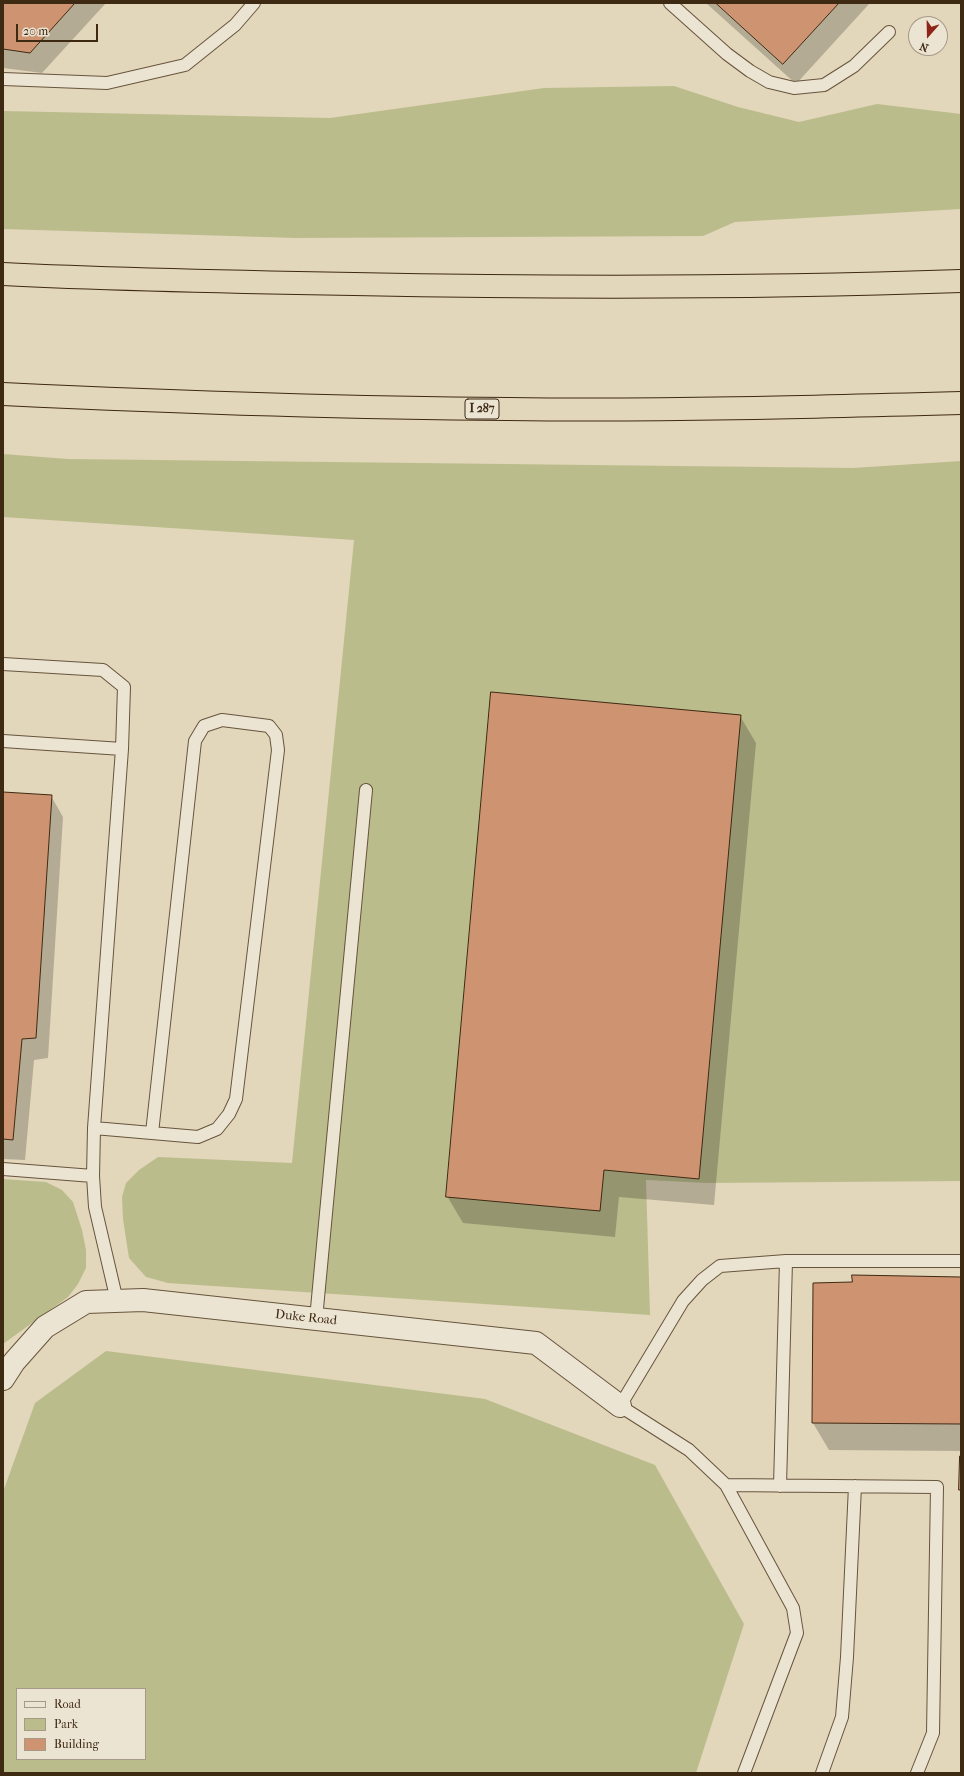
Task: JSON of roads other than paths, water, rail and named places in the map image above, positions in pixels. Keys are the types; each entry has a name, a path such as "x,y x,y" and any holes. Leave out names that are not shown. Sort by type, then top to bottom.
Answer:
{"highway":[{"path":"3,274 126,280 484,287 837,285 961,281"},
{"name":"I 287","path":"3,394 205,404 510,409 961,403"}],"street":[{"name":"Duke Road","path":"3,1379 14,1362 45,1327 86,1302 143,1300 536,1343 620,1406"}],"lane":[{"path":"3,79 107,83 185,65 235,25 254,3"},
{"path":"670,3 727,54 750,71 769,82 794,88 824,85 854,66 889,32"},
{"path":"3,664 103,670 124,687 122,749 94,1128 93,1176 95,1207 117,1301"},
{"path":"94,1128 198,1137 218,1129 229,1114 236,1099 278,750 276,735 269,726 222,720 204,726 195,741 152,1133"},
{"path":"3,741 122,749"},
{"path":"316,1319 366,790"},
{"path":"3,1169 93,1176"},
{"path":"744,1773 797,1632 793,1608 726,1485 689,1450 620,1406 683,1300 702,1280 720,1266 786,1261 961,1261"},
{"path":"780,1486 786,1261"},
{"path":"726,1485 937,1487 933,1734 918,1773"},
{"path":"822,1773 842,1717 848,1657 855,1486"}]}
